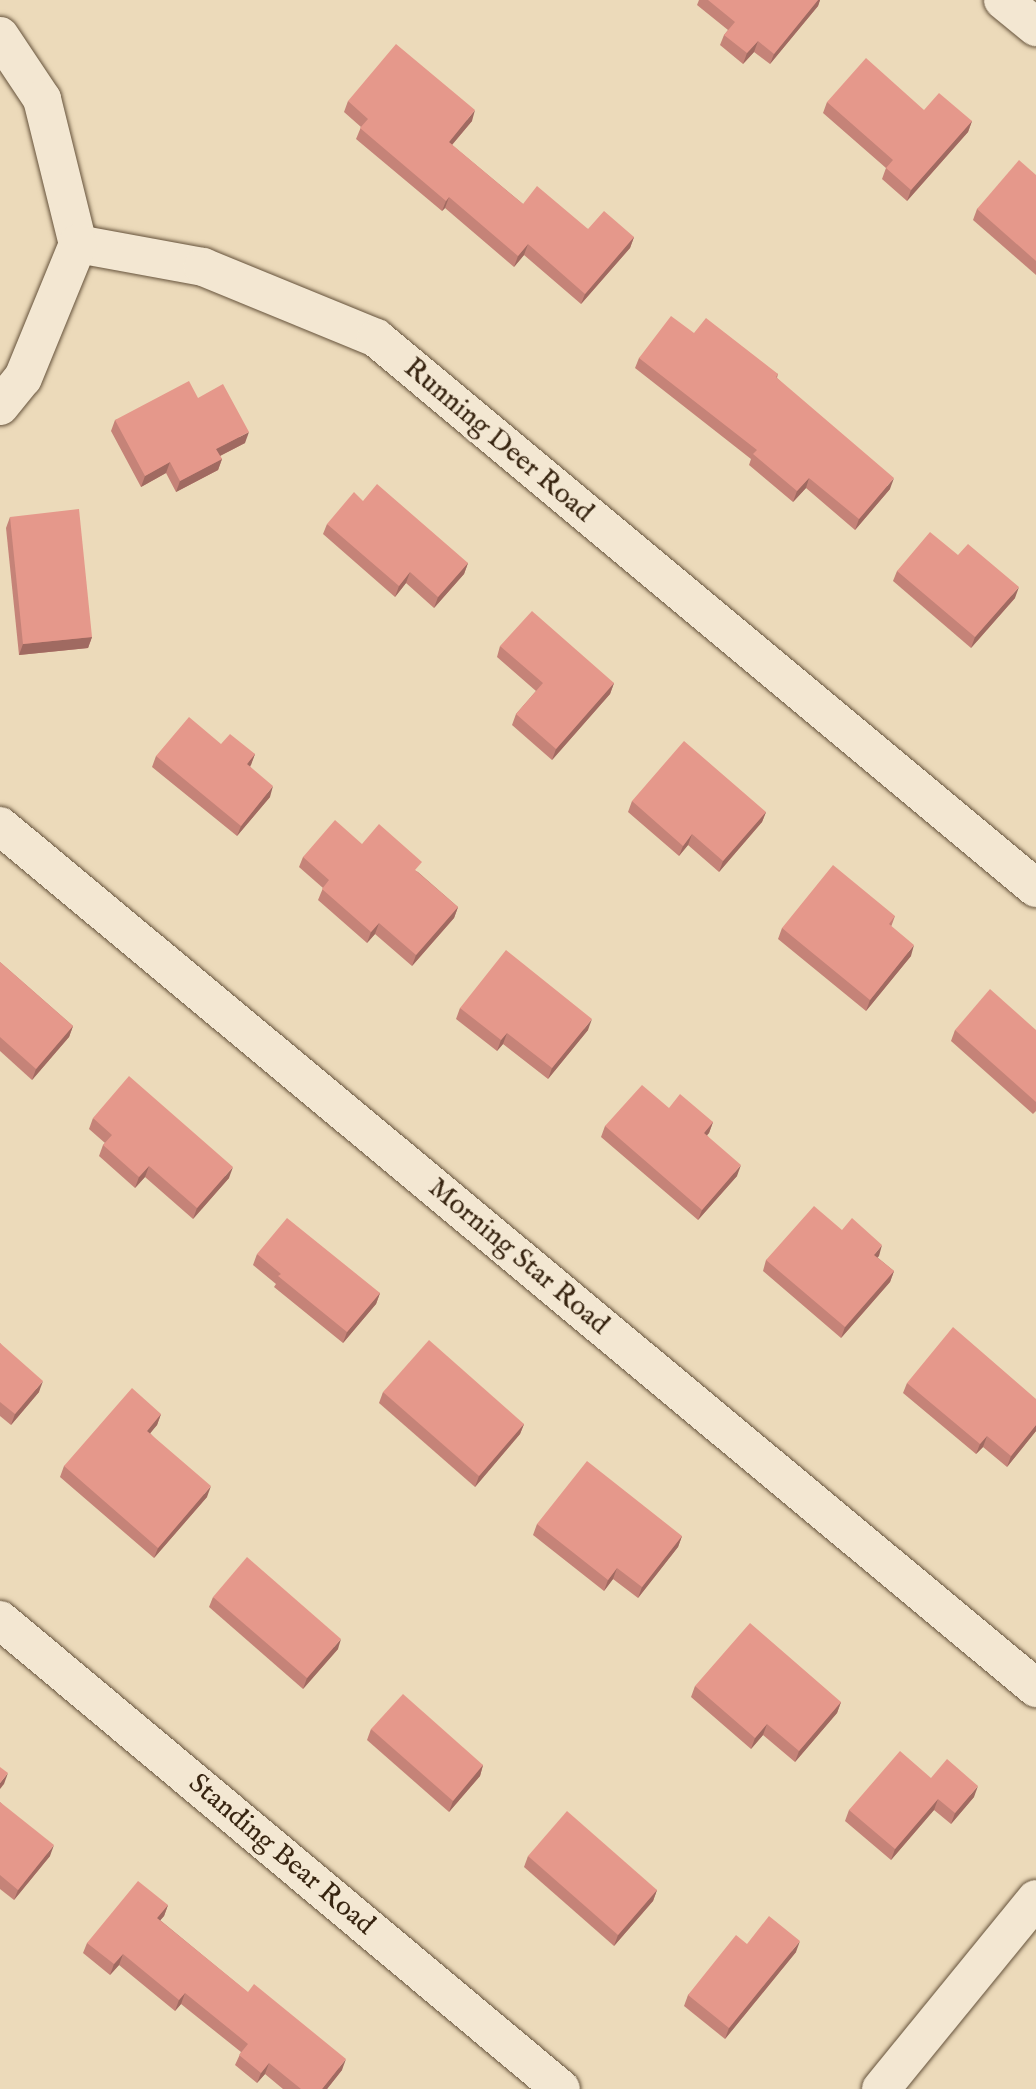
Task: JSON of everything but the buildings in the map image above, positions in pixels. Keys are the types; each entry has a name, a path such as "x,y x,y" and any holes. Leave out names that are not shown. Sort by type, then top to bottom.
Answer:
{"street":[{"path":"1003,0 1036,27"},
{"path":"0,36 42,99 78,244 23,378 0,406"},
{"name":"Running Deer Road","path":"78,244 203,267 376,338 1036,888"},
{"name":"Morning Star Road","path":"0,826 1036,1688"},
{"name":"Standing Bear Road","path":"0,1620 561,2089"},
{"path":"881,2089 1036,1899"}]}
